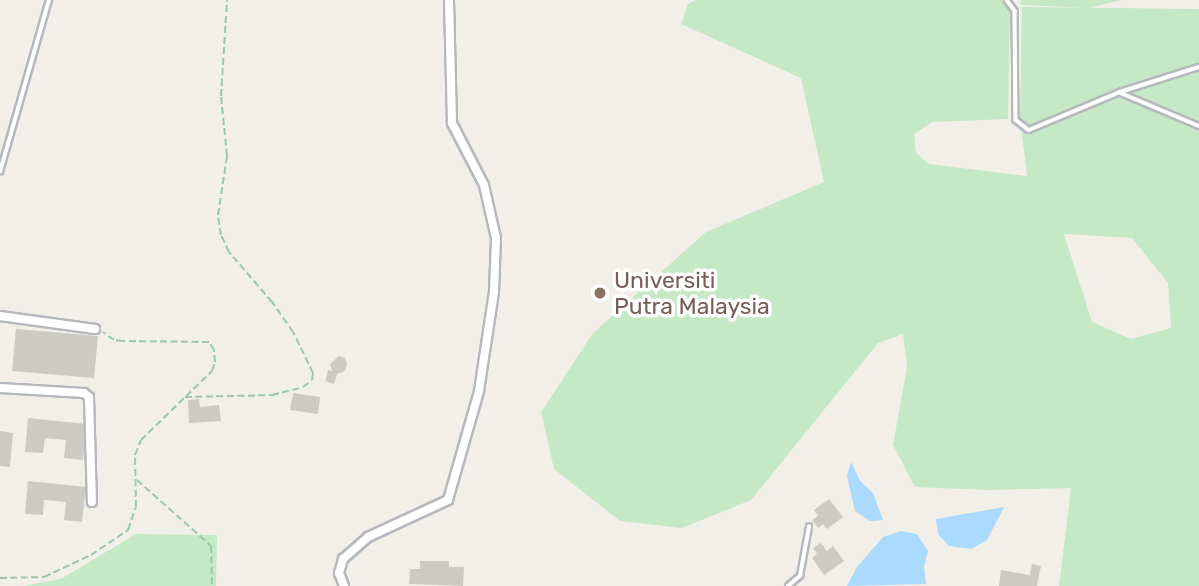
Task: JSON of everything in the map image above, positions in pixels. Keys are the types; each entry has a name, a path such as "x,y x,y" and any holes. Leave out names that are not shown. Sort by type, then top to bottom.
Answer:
{"street":[{"path":"344,586 339,573 343,559 368,537 448,500 479,391 494,292 496,238 484,185 452,123 449,0"},
{"path":"0,316 95,329"},
{"path":"0,388 84,393 89,397 92,502"}],"lane":[{"path":"0,172 48,0"},
{"path":"1007,0 1015,11 1016,120 1029,130 1119,92 1199,67"},
{"path":"1119,92 1199,125"},
{"path":"788,586 800,576 809,527"}],"path":[{"path":"185,397 272,395 303,387 312,380 313,373 293,332 272,302 229,252 221,235 218,215 227,156 221,96 227,0"},
{"path":"0,578 44,576 91,555 128,530 136,507 135,455 141,440 212,371 215,349 209,342 114,340 95,329"},
{"path":"136,478 211,546 212,586"}],"green space":[{"path":"695,0 1003,0 1010,11 1008,119 932,122 914,134 916,153 929,164 1027,176 1020,118 1022,7 1199,9 1199,586 1059,586 1071,488 989,490 915,487 893,445 907,367 903,334 878,343 751,500 682,528 620,521 554,469 541,412 593,333 706,232 824,182 801,78 681,24 688,4","holes":["1064,234 1132,238 1168,283 1171,328 1131,339 1092,322"]},
{"path":"1021,0 1122,0 1088,8 1020,5"},
{"path":"136,534 217,535 216,586 23,586 61,579"}],"water":[{"path":"851,462 860,481 873,493 883,520 870,521 855,511 847,476"},
{"path":"1004,507 987,540 971,549 949,546 938,534 936,519"},
{"path":"901,531 917,534 928,551 924,567 926,584 847,586 857,567 883,537"}],"building":[{"path":"16,329 98,336 94,378 12,371"},
{"path":"339,356 345,358 345,371 337,374 334,384 325,381 328,370 332,371 330,364"},
{"path":"293,393 320,397 318,414 290,410"},
{"path":"199,399 200,407 219,405 221,421 189,423 188,400"},
{"path":"28,418 86,424 83,460 64,458 66,440 45,438 43,453 25,452"},
{"path":"0,431 13,433 10,467 0,466"},
{"path":"28,481 86,487 82,522 64,520 66,502 44,500 43,515 25,514"},
{"path":"829,499 843,517 827,529 823,524 818,528 812,520 818,516 814,510"},
{"path":"821,543 827,551 833,546 844,561 824,575 812,558 817,554 813,548"},
{"path":"420,561 449,561 449,567 464,567 463,586 409,584 410,569 420,569"},
{"path":"1032,564 1041,566 1037,586 999,586 1001,570 1030,575"}],"place":[{"name":"Universiti Putra Malaysia","path":"600,293"}]}
